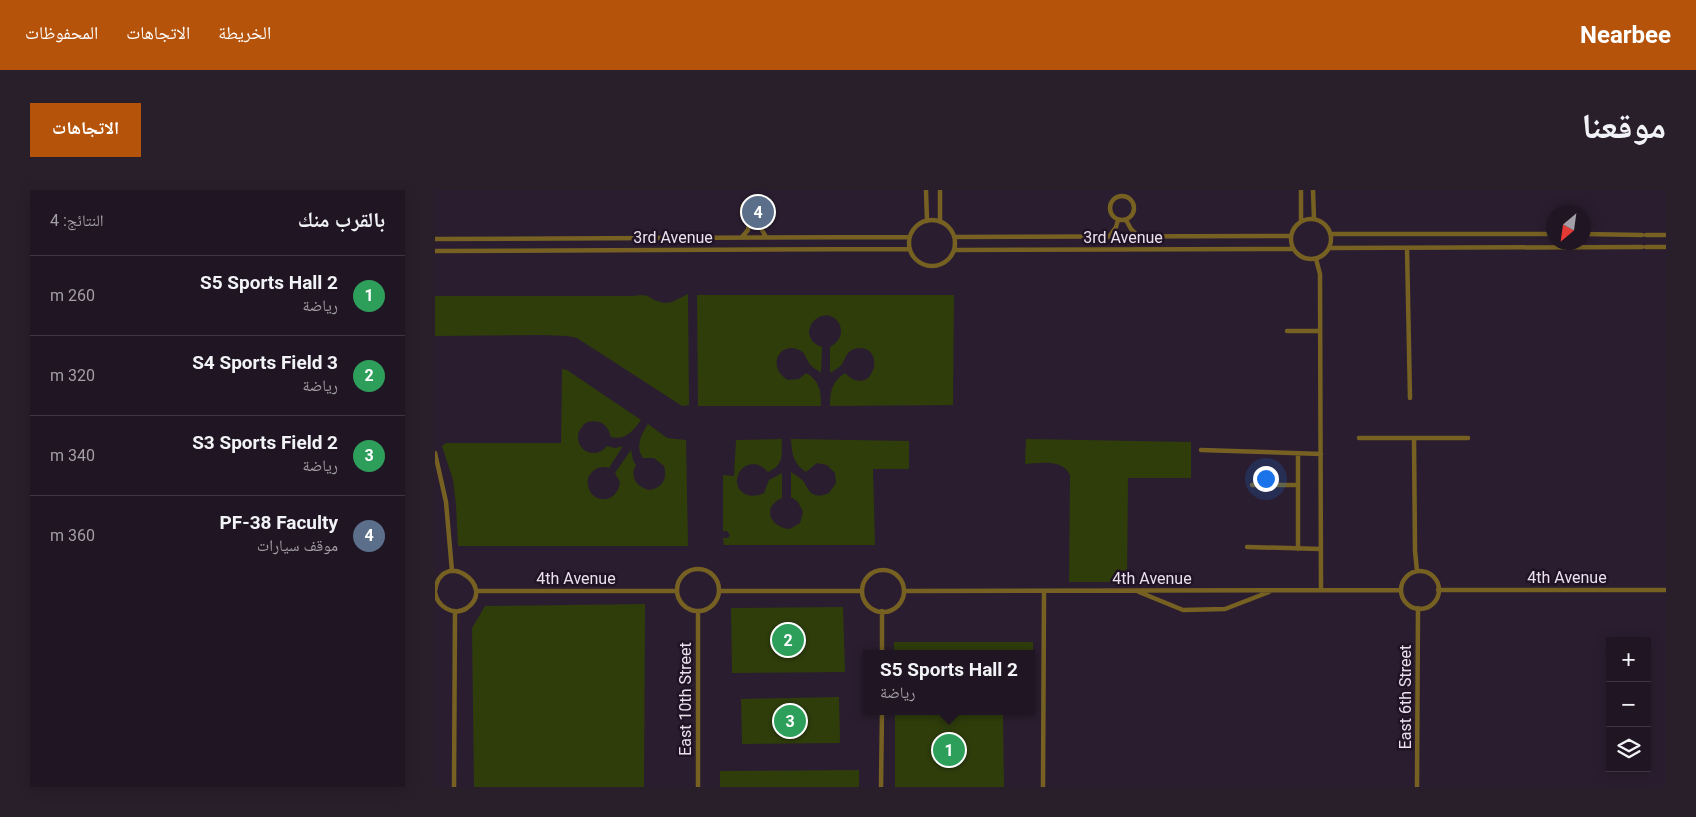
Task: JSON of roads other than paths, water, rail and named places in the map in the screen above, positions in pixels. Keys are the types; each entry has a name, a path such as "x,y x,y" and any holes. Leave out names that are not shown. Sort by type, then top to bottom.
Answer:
{"lane":[{"path":"926,190 927,221"},
{"path":"940,190 940,222"},
{"path":"1301,190 1301,221"},
{"path":"1313,190 1314,219"},
{"path":"1122,196 1130,199 1135,206 1133,215 1126,220 1118,220 1111,214 1110,206 1114,198 1122,196"},
{"path":"754,198 765,205 765,217 758,223 749,222 743,217 742,209 746,201 754,198"},
{"path":"1314,219 1326,225 1331,234 1331,240 1325,254 1316,259 1305,259 1300,257 1293,249 1291,236 1293,228 1301,221 1314,219"},
{"path":"1109,237 1116,227 1118,220"},
{"path":"1126,220 1139,237"},
{"path":"927,221 940,222 949,227 954,237 954,250 943,263 931,266 915,258 910,249 910,237 916,226 927,221"},
{"path":"742,238 748,230 749,222"},
{"path":"758,223 767,237"},
{"path":"1331,234 1546,234"},
{"path":"1591,234 1666,235"},
{"name":"3rd Avenue","path":"954,237 1291,236"},
{"name":"3rd Avenue","path":"435,238 910,237"},
{"path":"1329,248 1666,247"},
{"path":"1407,248 1410,398"},
{"name":"3rd Avenue","path":"435,251 910,249"},
{"name":"3rd Avenue","path":"954,250 1293,249"},
{"path":"1316,259 1320,274 1321,590"},
{"path":"1287,331 1320,331"},
{"path":"1359,438 1468,438"},
{"path":"1414,438 1417,571"},
{"path":"1201,450 1321,454"},
{"path":"435,453 446,502 452,571"},
{"path":"1298,453 1298,549"},
{"path":"1253,485 1298,485"},
{"path":"1247,547 1321,549"},
{"path":"695,569 712,574 718,584 719,591 712,606 707,610 689,610 678,597 677,584 684,574 695,569"},
{"path":"883,570 897,574 903,584 904,591 897,606 892,610 882,611 875,610 869,606 863,597 862,591 869,575 883,570"},
{"path":"452,571 458,571 469,576 475,585 476,591 473,602 469,606 455,611 447,610 442,606 436,597 435,591 438,580 452,571"},
{"path":"1417,571 1427,572 1432,575 1438,590 1438,595 1432,604 1418,608 1404,600 1401,590 1404,580 1412,572 1417,571"},
{"path":"1043,787 1044,590"},
{"path":"1136,590 1183,610 1225,609 1272,590"},
{"name":"4th Avenue","path":"904,591 1401,590"},
{"name":"4th Avenue","path":"1438,590 1666,590"},
{"name":"4th Avenue","path":"476,591 677,591"},
{"path":"719,591 862,591"},
{"name":"East 6th Street","path":"1417,787 1418,608"},
{"path":"454,787 455,611"},
{"name":"East 10th Street","path":"698,611 698,787"},
{"path":"882,611 882,650"},
{"path":"881,787 882,715"}],"place":[{"name":"PF-38 Faculty","path":"758,212"},
{"name":"S4 Sports Field 3","path":"788,640"},
{"name":"S3 Sports Field 2","path":"790,721"},
{"name":"S5 Sports Hall 2","path":"949,750"}]}
